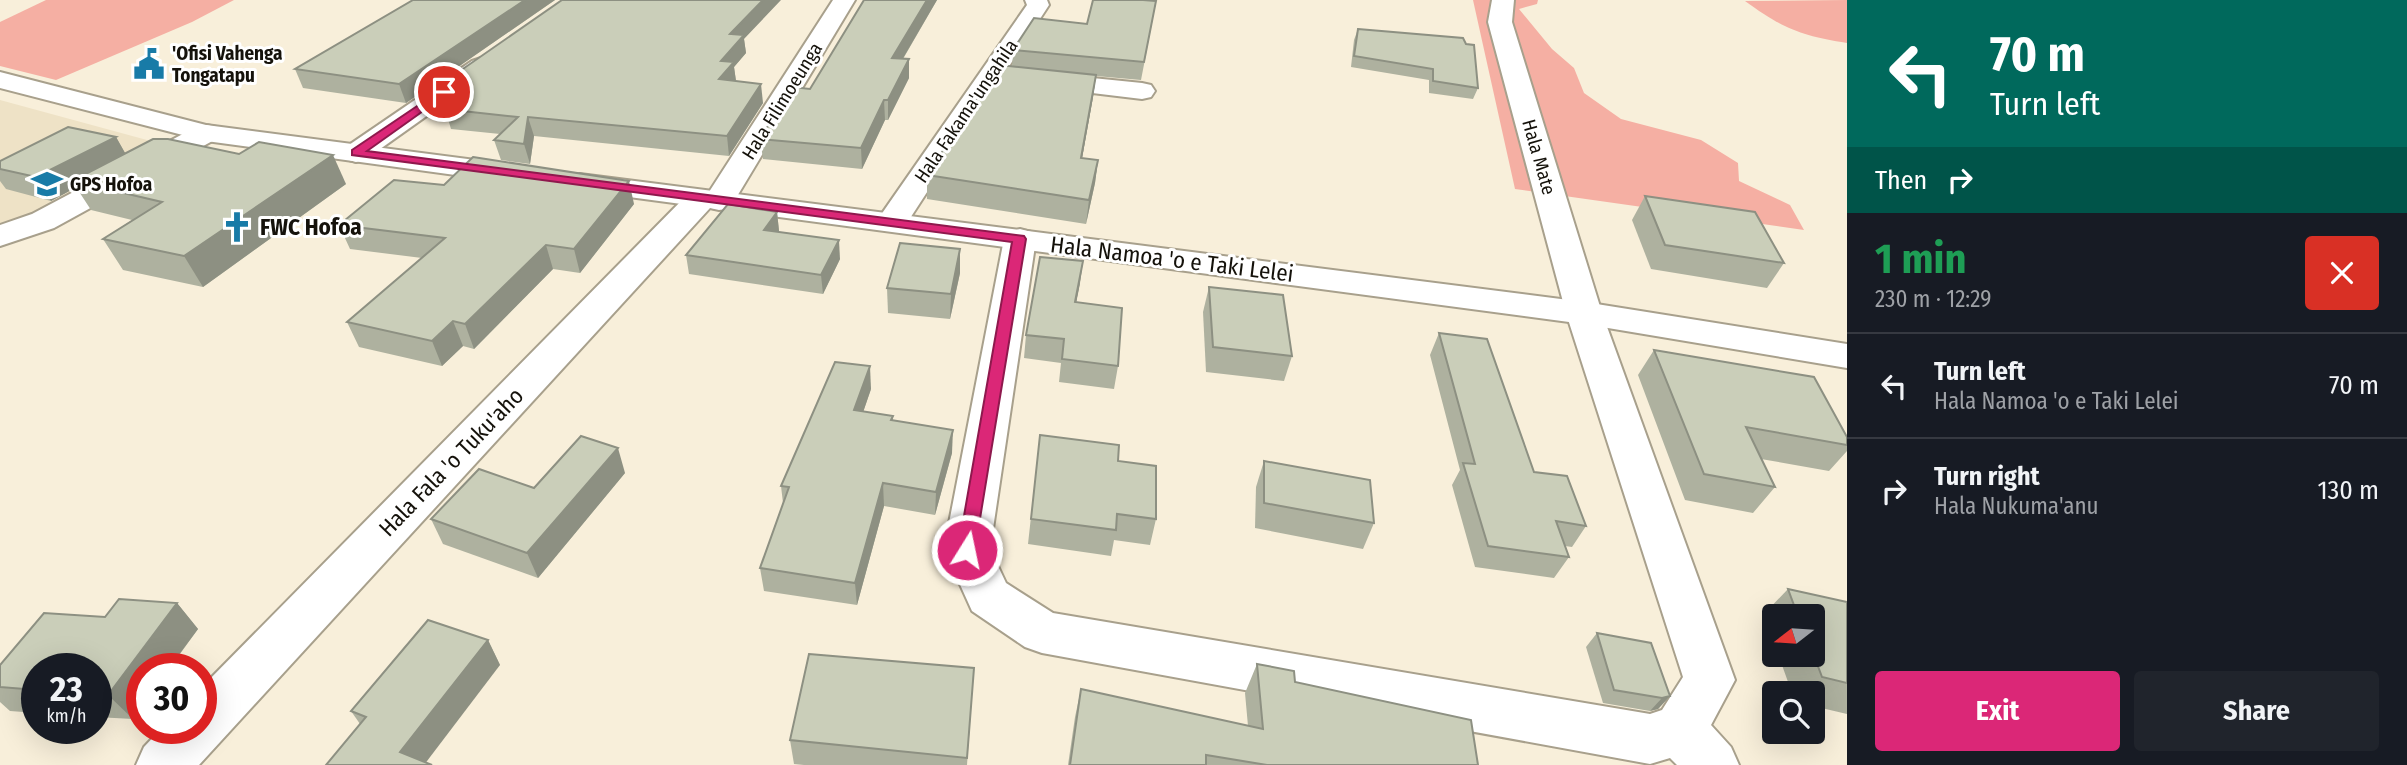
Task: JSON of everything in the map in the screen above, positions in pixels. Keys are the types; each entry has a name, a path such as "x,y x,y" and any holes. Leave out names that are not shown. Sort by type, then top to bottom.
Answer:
{"street":[{"name":"Hala Filimoeunga","path":"710,200 844,0"},
{"name":"Hala Fakama'ungahila","path":"891,222 1038,5 1036,0"},
{"name":"Hala Mate","path":"1503,0 1500,22 1584,313 1709,680 1696,747"},
{"path":"356,153 498,54"},
{"path":"990,76 1142,91"},
{"name":"Hala Namoa 'o e Taki Lelei","path":"0,80 206,133 1584,313 1847,356"},
{"path":"0,236 43,220 206,133"},
{"name":"Hala Fala 'o Tuku'aho","path":"217,708 710,200"},
{"path":"1020,239 967,550 989,597 1042,632 1696,747"},
{"name":"Hala Fala 'o Tuku'aho","path":"163,765 183,744"}],"shaded area":[{"path":"46,0 234,0 192,22 56,80 0,66 0,22"},
{"path":"1473,0 1538,0 1537,4 1519,9 1552,49 1574,68 1584,93 1621,119 1701,140 1738,163 1739,181 1790,205 1804,230 1515,189"},
{"path":"1847,0 1847,43 1793,30 1745,1"},
{"name":"GPS Hofoa","path":"0,100 158,143 33,218 0,224"}],"building":[{"path":"413,0 525,0 399,84 295,69"},
{"path":"562,0 763,0 730,34 744,35 721,61 734,62 719,79 761,84 727,136 528,117 524,144 494,140 518,117 444,109 464,93 434,89"},
{"path":"864,0 927,0 892,58 909,59 888,100 884,100 861,148 760,139 792,87 810,89"},
{"path":"1093,0 1156,1 1144,62 1013,50 1034,18 1087,24"},
{"path":"1358,29 1463,38 1466,44 1474,45 1478,88 1433,81 1433,69 1354,56"},
{"path":"999,65 1096,75 1081,158 1098,160 1089,200 927,175"},
{"path":"68,127 116,137 36,177 0,169 0,161"},
{"path":"153,139 168,139 239,154 259,142 333,155 184,256 103,239 162,202 72,181"},
{"path":"473,157 629,181 574,249 546,245 465,324 453,321 432,341 347,322 445,238 339,225 394,180 444,185"},
{"path":"1645,196 1755,212 1784,263 1665,245"},
{"path":"728,204 777,212 764,230 839,240 821,275 686,255"},
{"path":"900,243 960,249 951,294 887,288"},
{"path":"1040,257 1083,261 1075,302 1122,308 1118,366 1062,359 1064,339 1026,335"},
{"path":"1209,287 1283,295 1292,356 1213,347"},
{"path":"1439,333 1487,339 1534,472 1567,476 1586,526 1556,521 1569,557 1488,546 1463,463 1475,464"},
{"path":"1654,350 1814,377 1847,437 1847,445 1746,427 1775,487 1704,474"},
{"path":"835,362 870,366 854,410 893,416 891,420 953,430 936,492 883,483 855,583 760,568 789,487 781,486"},
{"path":"1040,435 1119,445 1118,461 1156,466 1156,519 1117,514 1116,530 1031,519"},
{"path":"581,436 618,448 527,553 431,519 479,469 534,488"},
{"path":"1264,461 1370,480 1374,523 1264,503"},
{"path":"1788,589 1847,602 1847,683 1822,677 1818,667 1825,667 1825,604 1794,604"},
{"path":"119,599 177,603 140,653 126,653 126,671 112,690 112,653 21,653 21,689 0,687 0,665 44,613 105,617"},
{"path":"428,620 488,640 400,752 432,765 326,765 366,717 351,711"},
{"path":"1597,633 1651,643 1670,696 1662,698 1614,690"},
{"path":"809,654 974,668 967,758 790,740"},
{"path":"1257,664 1294,671 1295,682 1471,720 1478,765 1267,765 1206,755 1206,765 1070,765 1081,689 1263,729"}],"place":[{"name":"'Ofisi Vahenga Tongatapu","path":"149,64"},
{"name":"GPS Hofoa","path":"47,184"},
{"name":"FWC Hofoa","path":"237,227"}],"route":[{"path":"444,92 356,153 1020,239 967,550"}]}
